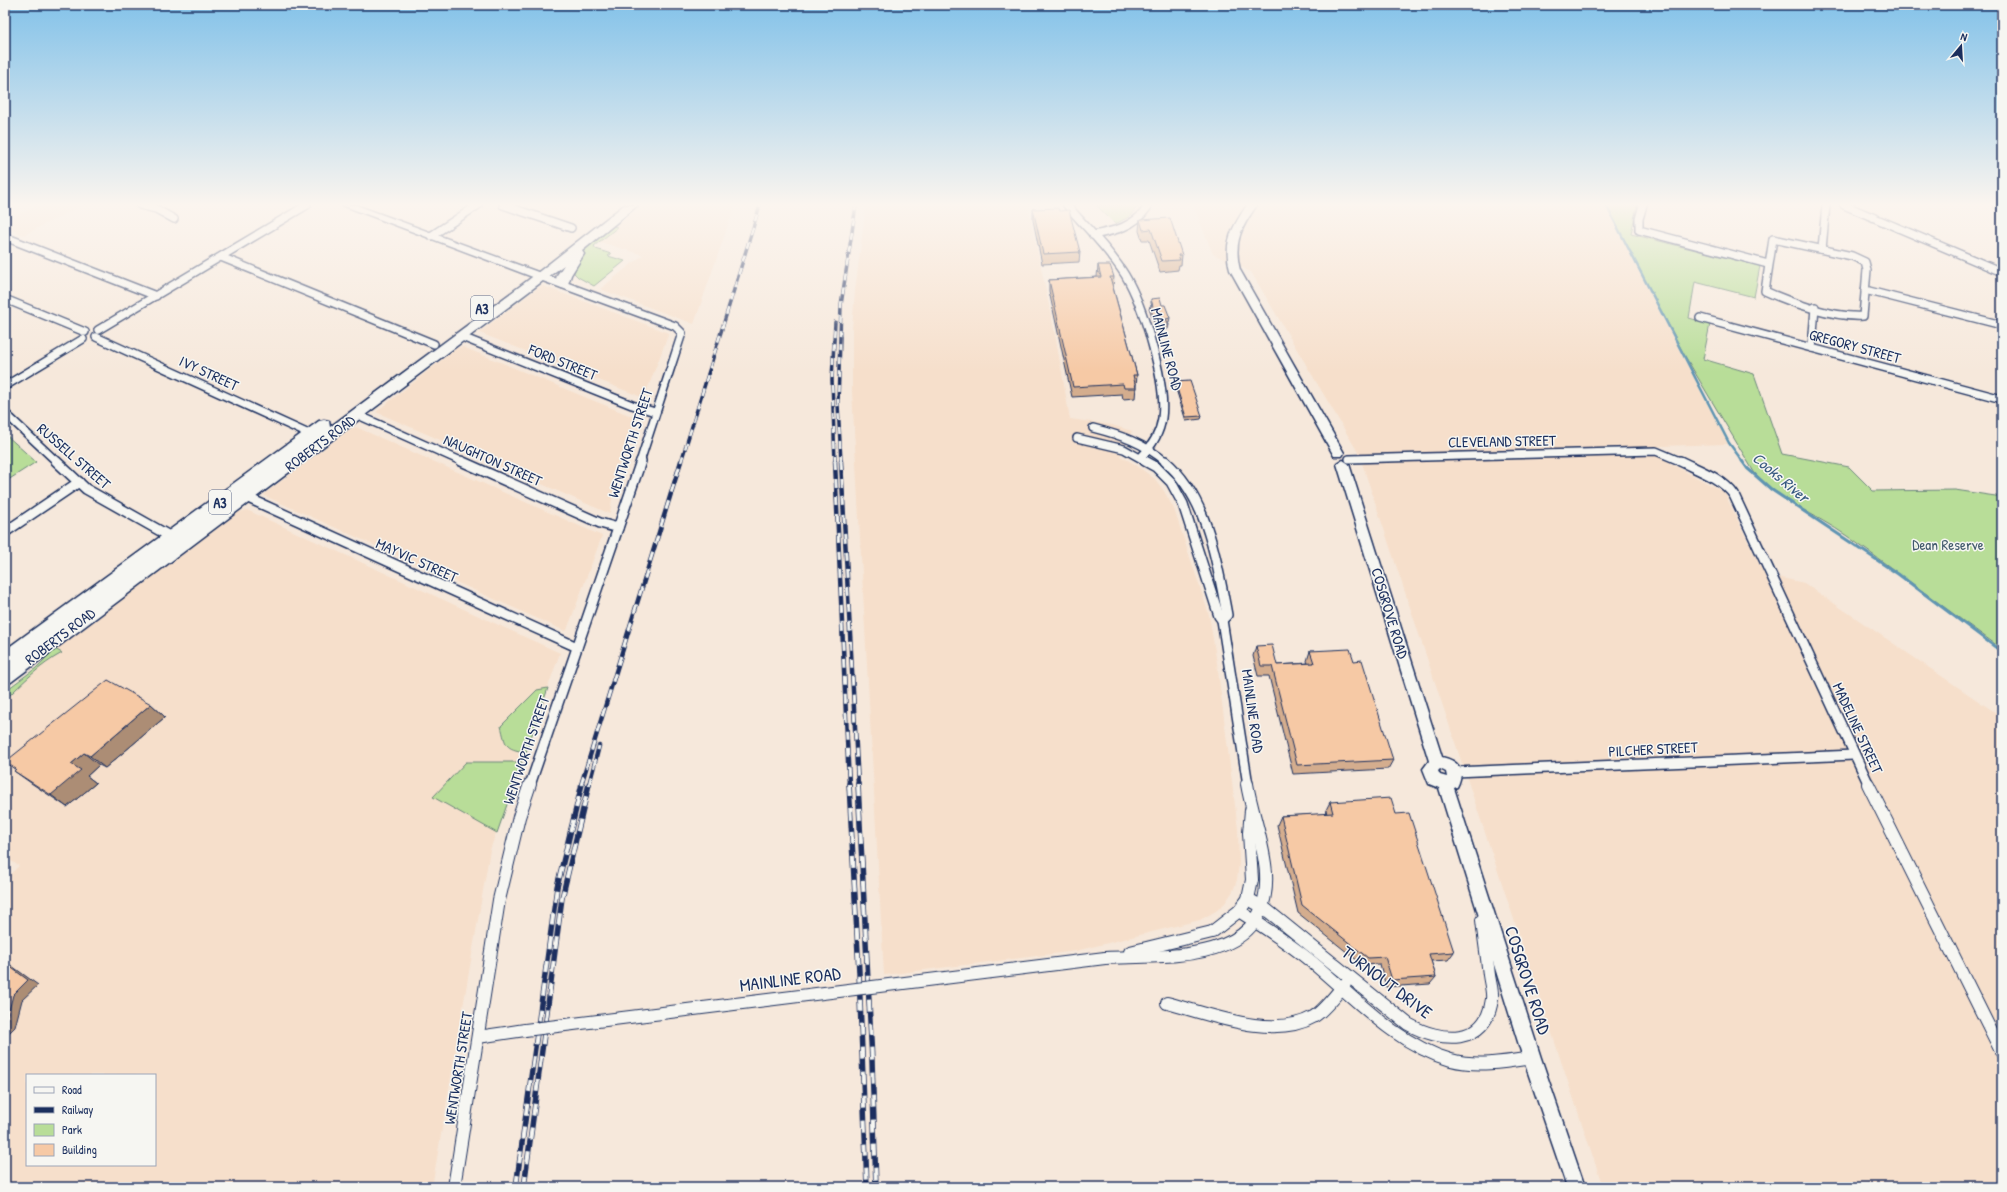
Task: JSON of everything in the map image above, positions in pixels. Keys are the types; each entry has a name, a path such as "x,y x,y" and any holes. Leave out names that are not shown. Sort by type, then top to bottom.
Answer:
{"highway":[{"name":"ROBERTS ROAD","path":"5,677 462,337 552,261"},
{"name":"ROBERTS ROAD","path":"5,660 434,344 557,261"},
{"path":"562,284 573,261"}],"main road":[{"path":"499,261 536,274"},
{"name":"COSGROVE ROAD","path":"1233,261 1235,270 1343,459 1437,763 1431,766 1432,776 1437,782 1450,778 1463,837 1479,893 1532,1058 1576,1187"}],"street":[{"path":"65,261 156,296"},
{"path":"5,386 84,336 97,334 215,261"},
{"path":"230,261 434,344"},
{"name":"MAINLINE ROAD","path":"1113,261 1134,292 1164,401 1162,418 1157,436 1149,449 1141,457"},
{"path":"1755,261 1768,264"},
{"path":"1769,261 1766,291 1776,297 1851,316 1863,316 1867,267 1865,262 1860,261"},
{"path":"1975,261 2002,272"},
{"path":"536,274 562,284"},
{"name":"WENTWORTH STREET","path":"454,1187 507,862 519,817 618,528 681,336 681,331 675,326 562,284"},
{"path":"1865,290 2002,325"},
{"path":"5,299 84,336"},
{"path":"1812,348 1815,307"},
{"name":"GREGORY STREET","path":"1700,318 2002,399"},
{"name":"IVY STREET","path":"97,334 311,435"},
{"name":"FORD STREET","path":"462,337 632,405 655,412"},
{"name":"RUSSELL STREET","path":"5,413 98,498 171,537"},
{"name":"NAUGHTON STREET","path":"358,415 600,523 618,528"},
{"name":"MAINLINE ROAD","path":"1093,428 1129,438 1149,449 1166,461 1184,478 1199,507 1216,559 1227,615 1222,620"},
{"name":"MAINLINE ROAD","path":"478,1037 1105,958 1204,951 1233,941 1255,921 1263,907 1266,870 1261,834 1251,807 1222,620 1219,616 1183,504 1171,482 1156,467 1141,457 1124,449 1077,438"},
{"name":"CLEVELAND STREET","path":"1343,459 1656,451"},
{"name":"MADELINE STREET","path":"1656,451 1671,456 1729,488 1854,755 2002,1053"},
{"path":"5,532 79,482"},
{"name":"MAYVIC STREET","path":"246,498 577,647"},
{"name":"PILCHER STREET","path":"1450,778 1854,755"},
{"name":"MAINLINE ROAD","path":"1105,958 1212,932 1239,911 1248,899 1252,880 1248,833 1251,807"},
{"name":"TURNOUT DRIVE","path":"1248,899 1263,907 1408,1024 1426,1034 1445,1038 1458,1037 1476,1031 1488,1017 1492,998 1479,893"},
{"name":"TURNOUT DRIVE","path":"1239,911 1293,948 1412,1043 1437,1056 1450,1060 1475,1064 1532,1058"},
{"path":"1167,1004 1260,1027 1287,1027 1314,1017 1350,978"}],"shaded area":[{"path":"636,261 716,261 694,324 600,289"},
{"path":"859,261 1040,261 1055,334 1070,419 1112,425 1132,431 1120,456 1133,463 1155,479 1164,491 1174,509 1209,615 1217,663 1238,829 1239,863 1237,880 1233,891 1225,903 1216,911 1200,920 1076,951 884,975 852,391 852,329"},
{"path":"1227,261 1634,261 1728,444 1658,446 1671,464 1724,492 1764,574 1804,583 2002,717 2002,1187 1603,1187 1359,454 1251,272"},
{"path":"543,286 669,333 644,398 480,333 539,287"},
{"path":"463,347 636,418 616,471 610,512 608,513 376,412 457,348"},
{"path":"356,427 602,536 567,630 565,631 265,496 264,494 352,428"},
{"path":"247,510 560,653 490,850 432,1187 5,1187 5,879 19,866 5,857 5,692 44,663 46,657 239,512"}],"green space":[{"path":"577,261 625,261 594,286 578,277 574,273 575,269 570,270"},
{"name":"Dean Reserve","path":"1635,261 1738,261 1760,266 1754,297 1695,282 1689,318 1710,324 1703,359 1754,374 1782,454 1849,467 1873,491 1955,490 2002,497 2002,649 1847,536 1798,507 1774,491 1764,482 1754,472 1685,356"},
{"path":"5,434 36,462 5,482"},
{"path":"55,649 62,653 39,668 5,700 5,691 36,668"},
{"path":"548,688 526,752 519,751 507,745 501,726 537,690"},
{"path":"466,762 522,762 497,833 433,797"}],"building":[{"path":"1098,265 1110,265 1114,277 1110,277 1137,375 1133,375 1136,388 1124,388 1123,384 1073,387 1049,280 1101,277"},
{"path":"1160,298 1162,305 1165,305 1170,318 1166,319 1169,325 1160,326 1157,319 1154,319 1150,306 1153,306 1151,299"},
{"path":"1190,381 1202,416 1186,417 1175,382"},
{"path":"1272,645 1277,665 1314,663 1310,651 1350,649 1354,661 1362,660 1393,760 1297,765 1272,666 1261,666 1256,646"},
{"path":"108,680 151,704 90,756 84,753 71,764 81,770 51,795 14,771 16,769 5,762"},
{"path":"1391,798 1396,814 1409,813 1454,952 1429,954 1436,977 1392,980 1385,957 1368,958 1302,905 1281,816 1333,813 1330,802"},
{"path":"5,963 28,980 13,995 5,1023"}],"waterway":[{"name":"Cooks River","path":"1635,261 1729,443 1743,462"},
{"name":"Cooks River","path":"1742,461 1747,468 1772,490 1898,574 2002,652"}],"railway":[{"path":"681,462 743,261"},
{"path":"841,462 838,404 841,305 848,261"},
{"path":"835,322 832,380 835,462"},
{"path":"581,785 681,461"},
{"path":"835,461 849,785"},
{"path":"841,461 858,785"},
{"path":"589,785 599,746"},
{"path":"516,1187 557,887 582,784"},
{"path":"524,1187 562,898 589,784"},
{"path":"849,784 859,972 867,1187"},
{"path":"858,784 872,1060 876,1187"}]}
